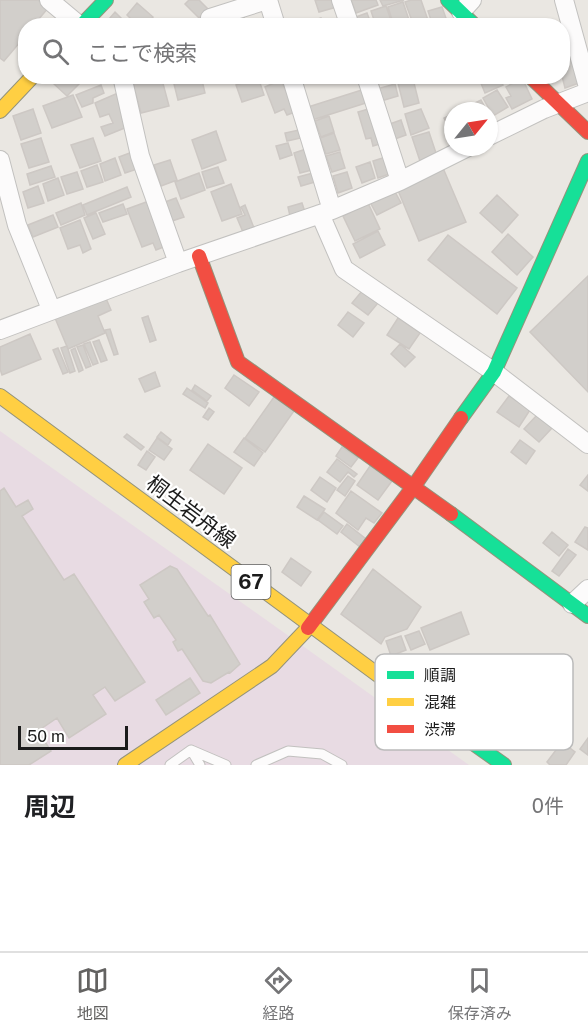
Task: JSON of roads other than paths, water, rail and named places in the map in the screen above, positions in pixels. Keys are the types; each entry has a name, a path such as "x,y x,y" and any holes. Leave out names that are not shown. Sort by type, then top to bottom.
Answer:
{"street":[{"path":"50,0 71,18"},
{"path":"88,18 106,0"},
{"path":"210,18 266,0 273,18"},
{"path":"341,0 347,18"},
{"path":"564,0 569,18"},
{"path":"460,4 470,18"},
{"path":"570,22 588,87"},
{"path":"0,111 25,84"},
{"path":"124,84 140,156 178,263"},
{"path":"293,84 338,259 344,269 494,372 588,444"},
{"path":"369,84 400,181"},
{"path":"539,84 588,132"},
{"path":"498,132 588,92"},
{"path":"0,330 178,263 326,212 400,181 450,156"},
{"path":"0,160 17,225 51,309"},
{"path":"126,765 272,666 310,626 414,486 494,372 588,161"},
{"path":"199,256 238,362 414,486 588,616"},
{"name":"桐生岩舟線","path":"0,396 375,673"},
{"path":"572,604 588,589"},
{"name":"桐生岩舟線","path":"483,750 504,765"}],"lane":[{"path":"170,765 191,750"},
{"path":"191,750 200,765"},
{"path":"191,750 226,765"},
{"path":"256,765 288,751 322,754 342,765"}]}
